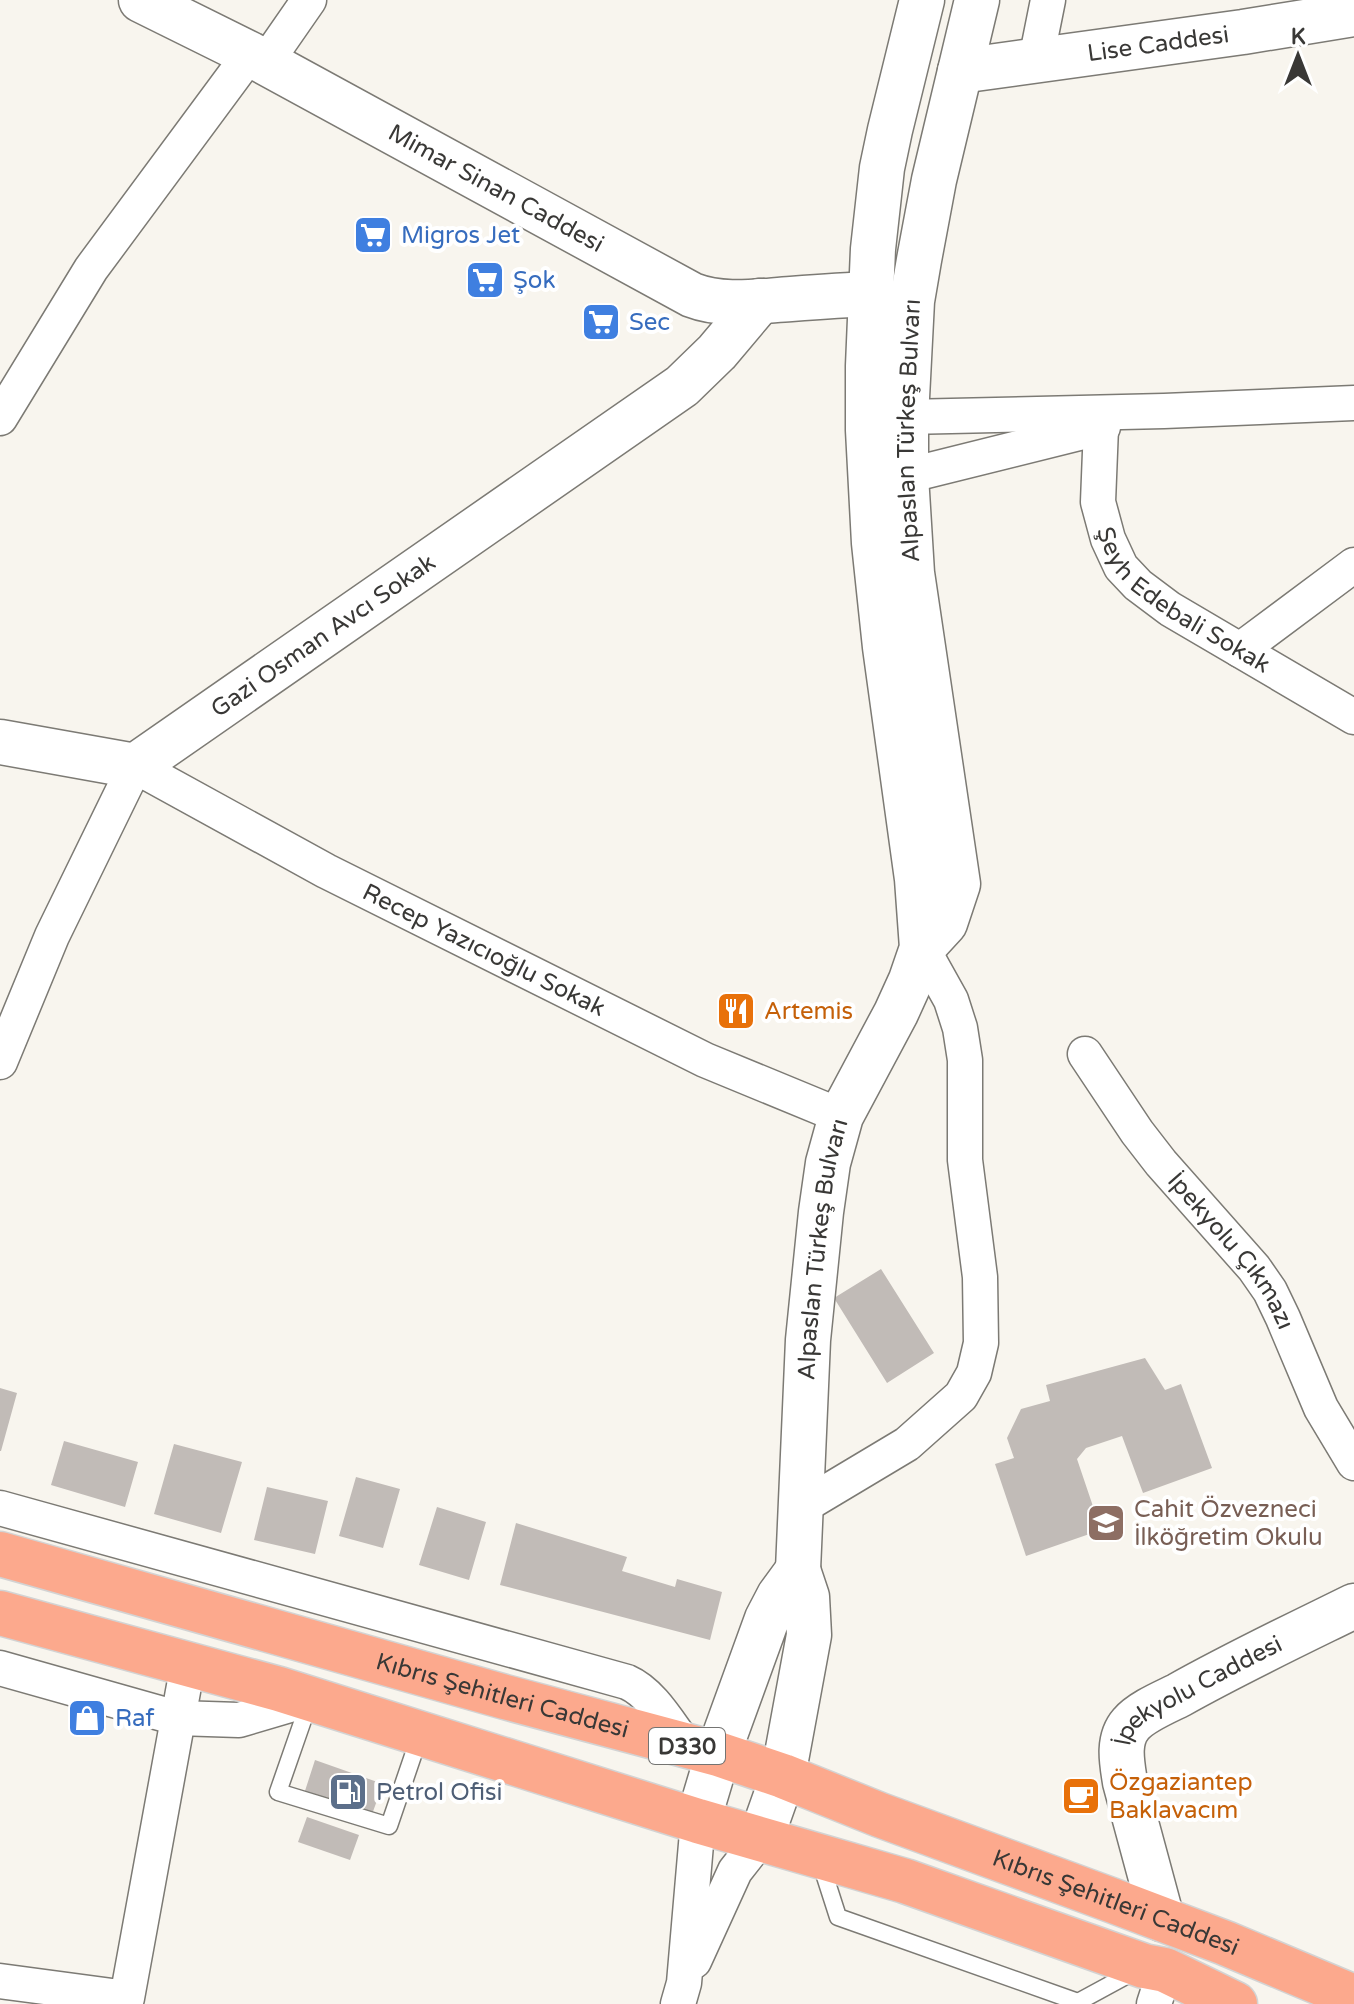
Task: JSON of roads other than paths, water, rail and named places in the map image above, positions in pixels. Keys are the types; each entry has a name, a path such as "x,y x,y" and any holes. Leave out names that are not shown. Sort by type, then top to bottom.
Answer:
{"highway":[{"name":"Kıbrıs Şehitleri Caddesi","path":"0,1554 702,1750 783,1776 1162,1919 1354,1997"},
{"name":"Kıbrıs Şehitleri Caddesi","path":"0,1613 310,1699 698,1821 905,1881 1154,1980 1235,2004"}],"street":[{"name":"Mimar Sinan Caddesi","path":"141,0 258,58 692,295 730,302 871,294"},
{"path":"0,418 91,269 258,58 309,0"},
{"name":"Alpaslan Türkeş Bulvarı","path":"922,0 882,168 868,366 872,512 885,647 917,879 922,948"},
{"name":"Alpaslan Türkeş Bulvarı","path":"761,1838 783,1776 809,1635 807,1597 798,1570 800,1508 808,1340 828,1163 841,1116 896,1013 922,948 945,923 958,884 916,609 906,476 906,417 912,301 934,180 977,0"},
{"path":"1036,60 1048,0"},
{"name":"Lise Caddesi","path":"960,71 1354,14"},
{"name":"Gazi Osman Avcı Sokak","path":"0,1062 52,936 135,766 682,386 717,352 760,301"},
{"path":"906,417 1354,403"},
{"path":"906,476 1164,411"},
{"name":"Şeyh Edebali Sokak","path":"1101,427 1098,502 1108,539 1121,567 1138,585 1170,609 1354,717"},
{"path":"1240,650 1354,565"},
{"path":"0,742 135,766"},
{"name":"Recep Yazıcıoğlu Sokak","path":"135,766 326,871 705,1060 841,1116"},
{"path":"800,1508 907,1444 961,1396 974,1373 981,1343 980,1277 965,1160 965,1060 960,1028 951,1000 922,948"},
{"name":"İpekyolu Çıkmazı","path":"1085,1054 1161,1163 1254,1268 1270,1291 1321,1408 1354,1463"},
{"path":"0,1508 627,1682 638,1687 702,1750"},
{"path":"681,1994 702,1750 779,1596 798,1570"},
{"name":"İpekyolu Caddesi","path":"1162,1919 1121,1760 1122,1741 1132,1723 1198,1684 1354,1606"},
{"path":"0,1981 129,2001 188,1664"},
{"path":"0,1668 177,1718 239,1720 310,1699"},
{"path":"681,1994 735,1871 761,1838"}],"lane":[{"path":"310,1699 278,1792 375,1822 389,1826 421,1733"}],"place":[{"name":"Migros Jet","path":"373,235"},
{"name":"Şok","path":"485,280"},
{"name":"Sec","path":"601,322"},
{"name":"Artemis","path":"736,1011"},
{"name":"Cahit Özvezneci İlköğretim Okulu","path":"1106,1523"},
{"name":"Raf","path":"87,1718"},
{"name":"Petrol Ofisi","path":"348,1792"},
{"name":"Özgaziantep Baklavacım","path":"1081,1796"}]}
